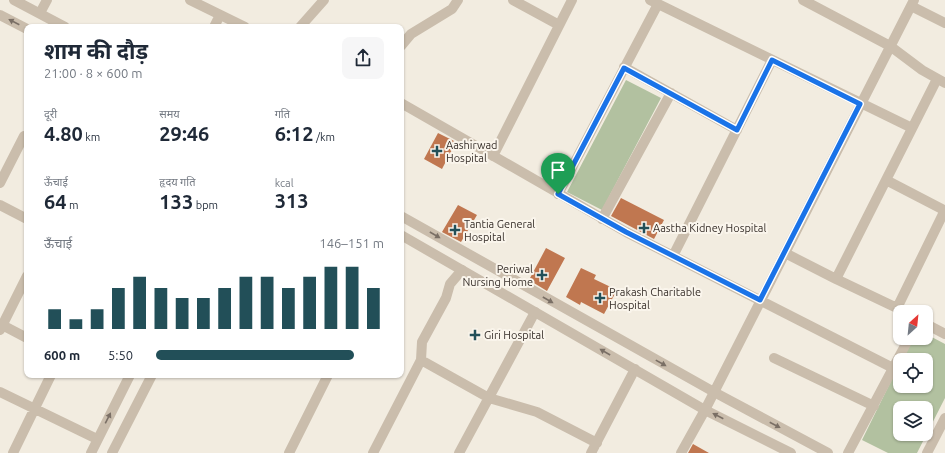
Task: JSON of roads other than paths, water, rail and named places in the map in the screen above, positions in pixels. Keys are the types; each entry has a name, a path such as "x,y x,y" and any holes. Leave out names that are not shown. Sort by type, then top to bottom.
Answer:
{"street":[{"path":"14,0 60,24"},
{"path":"40,13 47,0"},
{"path":"190,0 239,24"},
{"path":"303,24 324,0"},
{"path":"404,42 411,34 452,9 458,0"},
{"path":"513,0 559,26"},
{"path":"493,156 572,0"},
{"path":"803,0 890,46 922,70 941,81 912,128 836,279"},
{"path":"558,194 624,68 654,2 860,104 912,128"},
{"path":"680,453 705,410 913,2 945,23"},
{"path":"0,15 24,27"},
{"path":"216,24 220,15"},
{"path":"673,256 772,60"},
{"path":"624,68 737,130"},
{"path":"602,219 671,93"},
{"path":"404,105 602,219 893,368 848,453"},
{"path":"0,183 24,136"},
{"path":"886,180 945,210 902,305"},
{"path":"0,205 24,217"},
{"path":"404,218 714,392 828,453"},
{"path":"404,237 705,410 791,453"},
{"path":"785,253 893,307"},
{"path":"373,453 421,360 422,342 446,298 450,284 462,270"},
{"path":"24,282 1,328 24,337"},
{"path":"459,453 535,312"},
{"path":"933,328 945,334"},
{"path":"774,358 874,406"},
{"path":"421,360 489,398 537,412 597,443"},
{"path":"592,453 635,369"},
{"path":"13,453 33,409 49,378"},
{"path":"91,453 128,378"},
{"path":"112,453 150,378"},
{"path":"289,453 326,378"},
{"path":"0,392 97,439"},
{"path":"931,452 945,418"}],"place":[{"name":"Aashirwad Hospital","path":"437,151"},
{"name":"Aastha Kidney Hospital","path":"644,228"},
{"name":"Tantia General Hospital","path":"455,230"},
{"name":"Periwal Nursing Home","path":"542,275"},
{"name":"Prakash Charitable Hospital","path":"600,298"},
{"name":"Giri Hospital","path":"475,335"}]}
